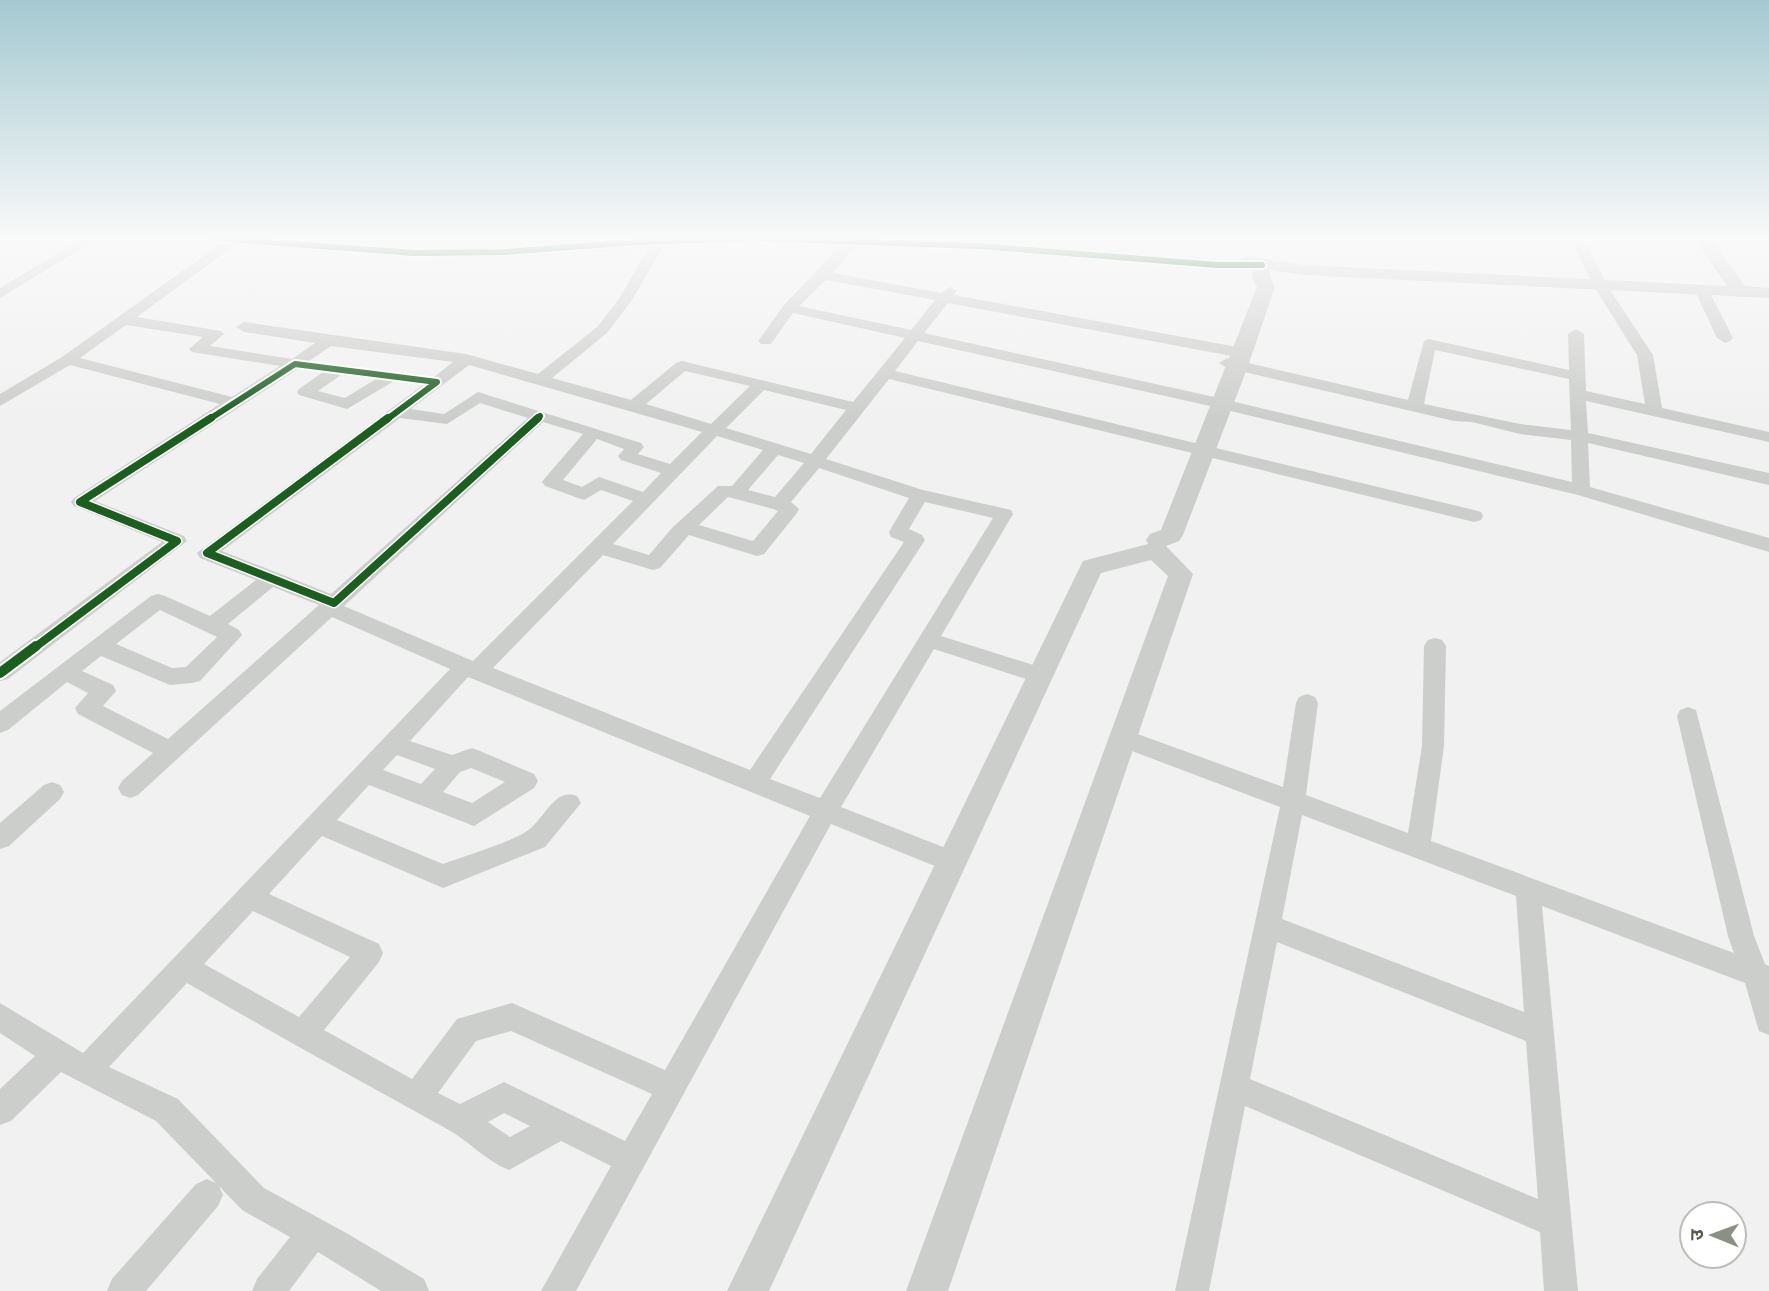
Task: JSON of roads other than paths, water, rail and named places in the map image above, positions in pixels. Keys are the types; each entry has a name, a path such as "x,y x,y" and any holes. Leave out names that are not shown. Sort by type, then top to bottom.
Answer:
{"street":[{"path":"0,401 68,360 151,298"},
{"path":"540,380 602,330 626,298"},
{"path":"766,341 800,298"},
{"path":"779,504 944,298"},
{"path":"961,298 1232,360 1415,406 1520,429 1579,436 1769,479"},
{"path":"748,1291 1092,567 1163,532 1251,310 1259,298"},
{"path":"1610,298 1625,318 1645,355 1654,411"},
{"path":"1706,298 1725,338"},
{"path":"789,309 1216,403 1581,490 1769,545"},
{"path":"124,320 216,334 197,349 437,382"},
{"path":"244,327 466,359 634,406 920,495 1004,514 825,812 558,1291"},
{"path":"1576,334 1581,490"},
{"path":"328,341 80,502 271,578 470,670 952,862"},
{"path":"1415,406 1429,344 1577,385 1654,411 1769,437"},
{"path":"207,553 466,359"},
{"path":"68,360 234,403"},
{"path":"634,406 682,366 857,408"},
{"path":"338,369 305,392 347,404 392,376"},
{"path":"885,373 1474,516"},
{"path":"86,1071 393,744 599,547 761,384"},
{"path":"130,788 331,606 549,419 592,394"},
{"path":"396,412 447,419 478,397 635,447 627,456 673,471"},
{"path":"594,432 551,482 584,494 599,483 646,499"},
{"path":"736,493 774,448"},
{"path":"599,547 653,563 685,527 724,490 790,509 757,549 685,527"},
{"path":"754,784 915,540 898,532 920,495"},
{"path":"927,1291 1181,574 1163,532"},
{"path":"0,673 177,541"},
{"path":"212,626 271,578"},
{"path":"0,724 65,672 99,646 158,601 232,635 192,675 170,677 99,646"},
{"path":"929,640 1041,676"},
{"path":"1418,848 1433,747 1435,646"},
{"path":"65,672 105,691 86,708 170,751"},
{"path":"1192,1291 1293,802 1307,703"},
{"path":"1688,716 1741,936 1763,977 1769,1021"},
{"path":"1124,738 1763,977"},
{"path":"393,744 452,765"},
{"path":"365,773 474,815 526,781 472,758 452,765 425,796"},
{"path":"0,838 52,792"},
{"path":"318,823 443,876 536,839 569,803"},
{"path":"1528,889 1561,1291"},
{"path":"249,897 370,953 303,1034"},
{"path":"1268,926 1540,1032"},
{"path":"184,967 416,1098 460,1119 509,1155 560,1125"},
{"path":"0,1017 86,1071 167,1110 253,1199 412,1291"},
{"path":"416,1098 467,1029 512,1017 671,1088"},
{"path":"0,1110 58,1054"},
{"path":"1234,1087 1555,1222"},
{"path":"460,1119 504,1097 631,1160"},
{"path":"124,1291 207,1195"},
{"path":"269,1291 313,1232"}]}
